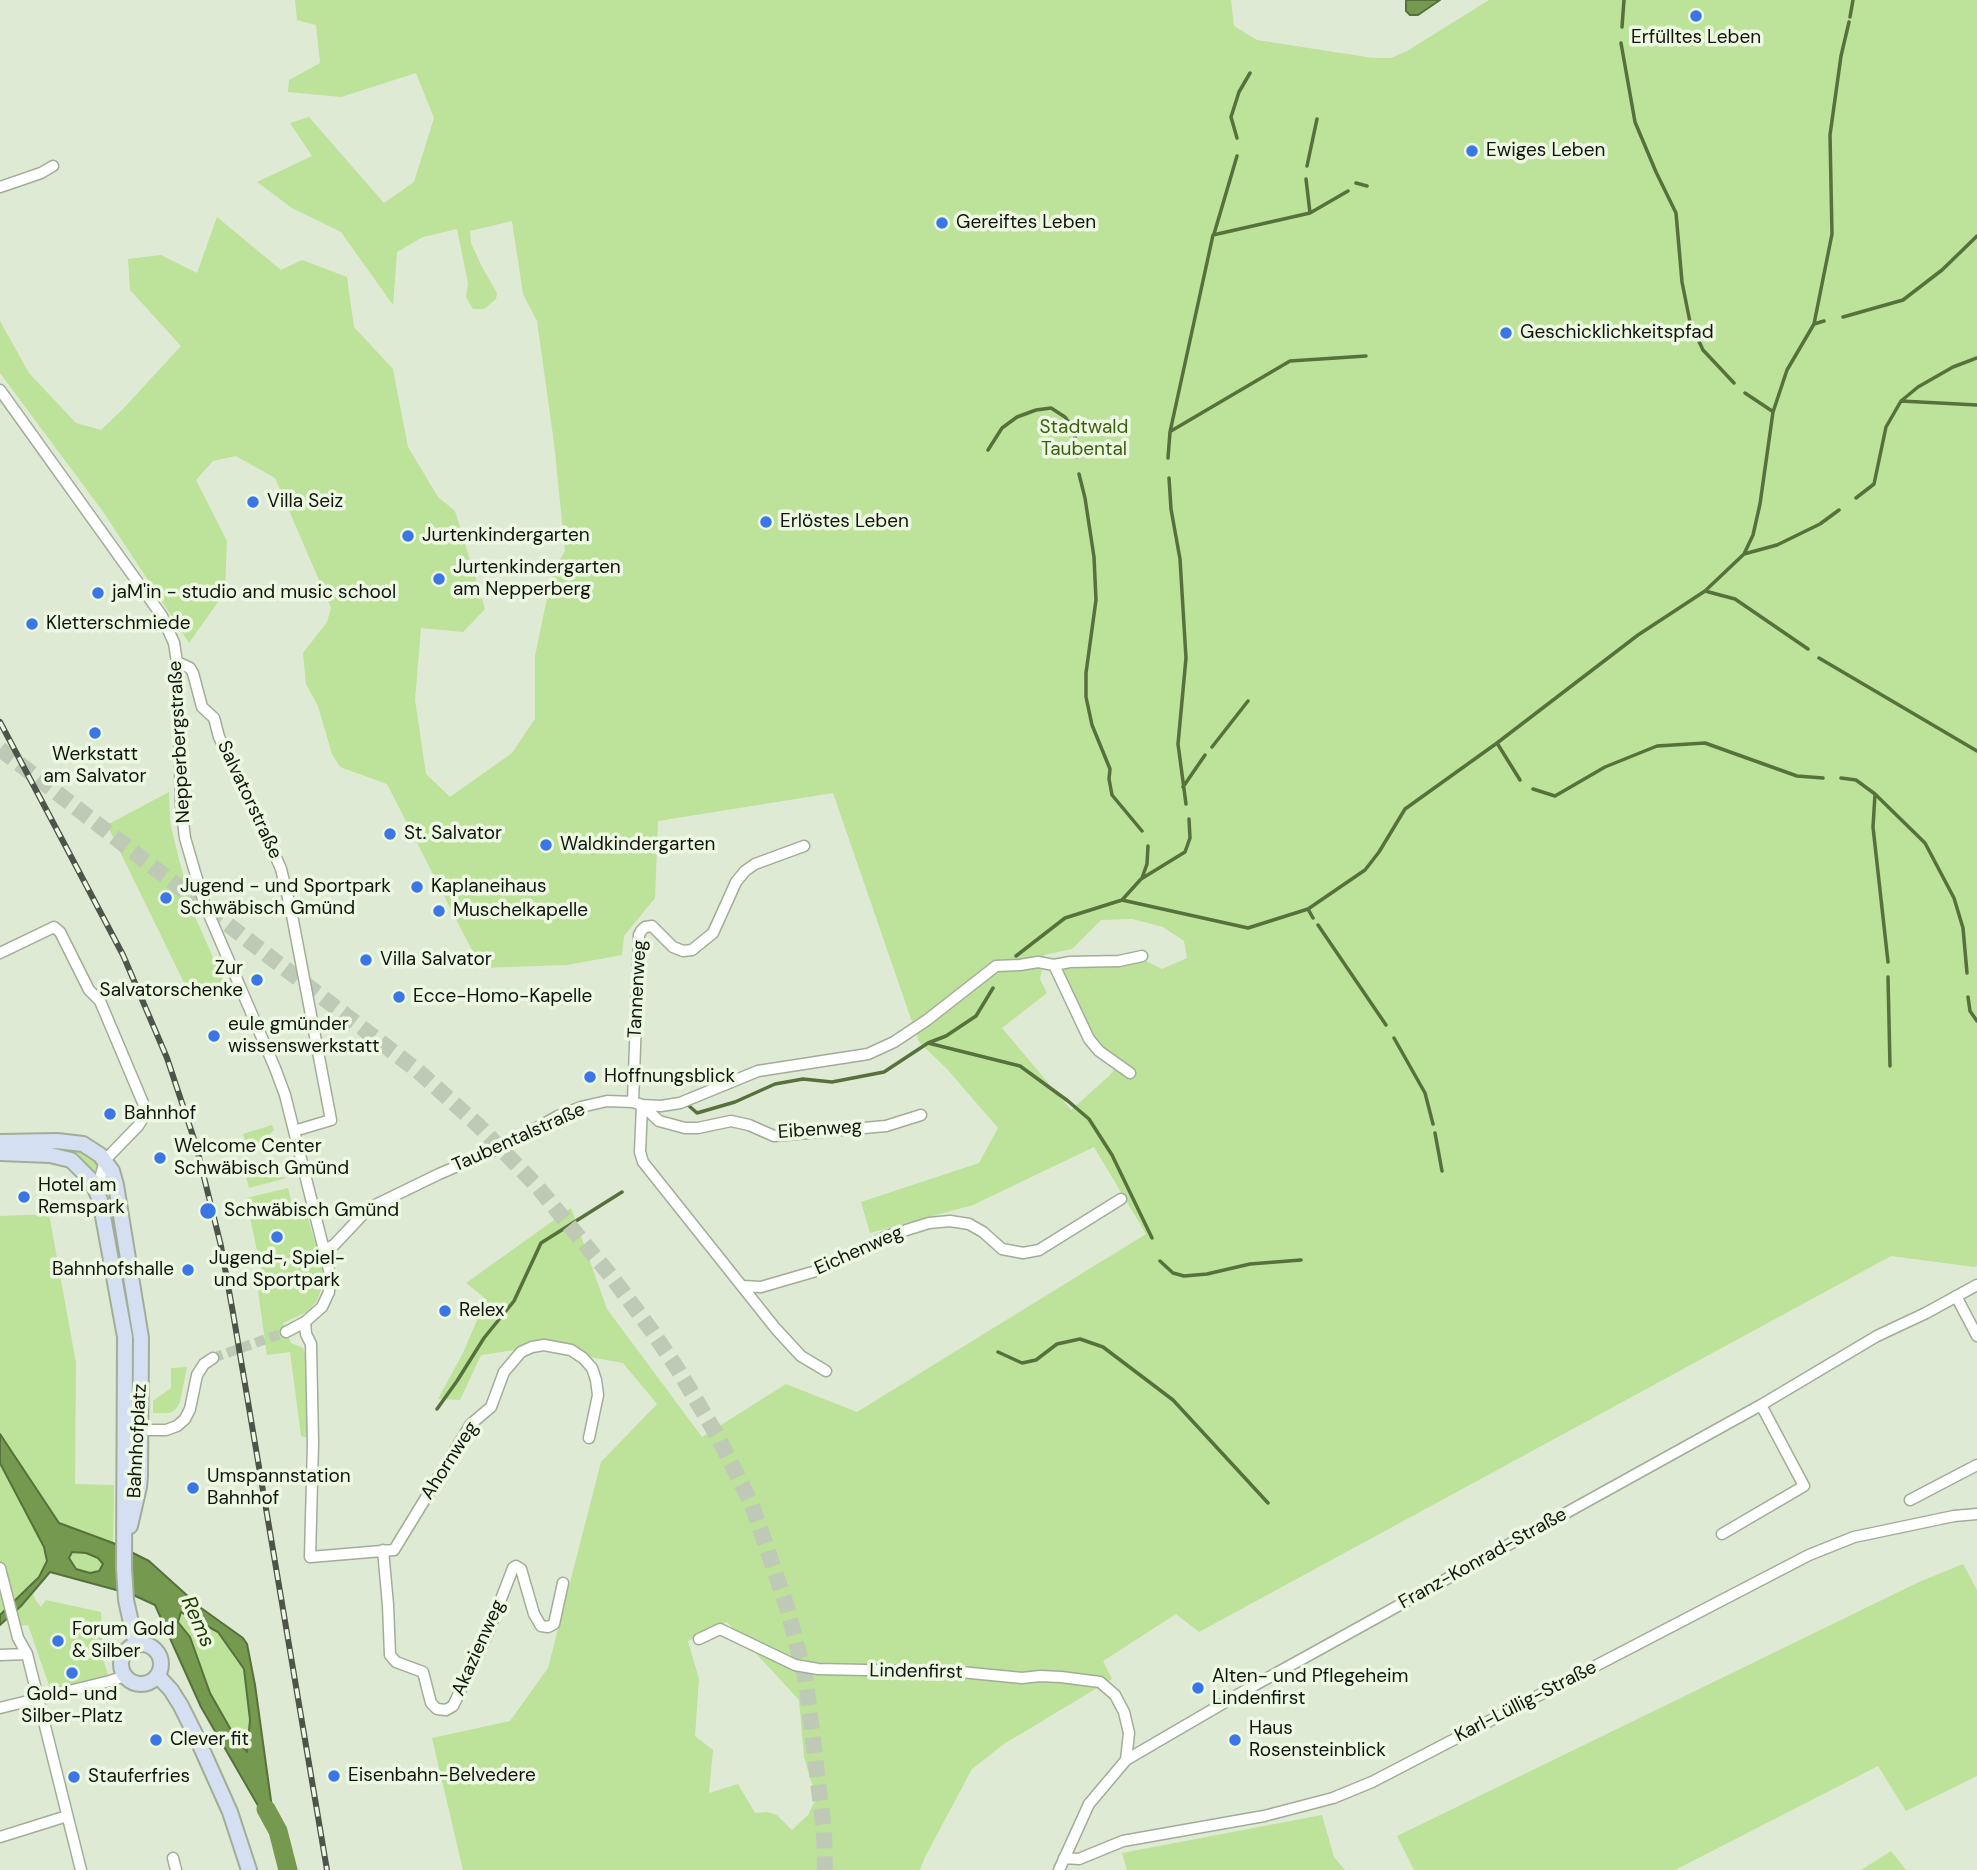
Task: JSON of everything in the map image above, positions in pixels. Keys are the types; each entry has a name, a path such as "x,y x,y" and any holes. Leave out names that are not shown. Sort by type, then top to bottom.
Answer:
{"main road":[{"path":"0,1142 71,1142 91,1148 105,1160"},
{"name":"Bahnhofplatz","path":"0,1153 64,1157 77,1164 92,1181 100,1200 125,1337 125,1540"},
{"name":"Bahnhofplatz","path":"105,1160 116,1185 139,1319 142,1359 139,1488 125,1540"},
{"path":"125,1540 126,1600 136,1645"},
{"path":"136,1645 150,1646 156,1650 162,1663 158,1676 141,1685 125,1676 121,1664 122,1657 130,1647 136,1645"},
{"path":"158,1676 171,1690 196,1736 230,1812 249,1870"}],"street":[{"path":"0,187 53,166"},
{"name":"Nepperbergstraße","path":"0,390 162,616 174,643 177,662 181,805 185,838 204,903 285,1095 324,1250"},
{"name":"Salvatorstraße","path":"177,662 185,664 194,673 202,707 214,718 219,737 281,869 331,1116 328,1122 294,1130"},
{"name":"Tannenweg","path":"638,1103 641,931 652,926 673,947 683,951 692,950 713,933 736,882 745,871 755,864 804,846"},
{"path":"0,954 54,927 60,932 89,989 100,1001 146,1110 138,1126 105,1160"},
{"path":"1130,1073 1099,1051 1089,1039 1054,965 1119,961 1142,956"},
{"name":"Taubentalstraße","path":"324,1250 334,1245 369,1208 581,1107 607,1101 661,1106 680,1102 758,1071 868,1054 894,1042 927,1020 996,966 1038,962 1054,965"},
{"path":"638,1103 640,1153 643,1162 776,1329 801,1356 825,1371"},
{"name":"Eibenweg","path":"638,1103 659,1121 685,1128 731,1121 749,1125 774,1136 886,1126 921,1115"},
{"name":"Bahnhofplatz","path":"97,1191 105,1160"},
{"name":"Eichenweg","path":"743,1286 761,1287 822,1269 887,1236 929,1223 950,1221 969,1224 1002,1249 1023,1253 1038,1250 1121,1199"},
{"path":"286,1332 322,1307 330,1292 330,1274 324,1250"},
{"name":"Franz-Konrad-Straße","path":"1059,1870 1089,1804 1126,1760 1245,1690 1761,1405 1877,1336 1977,1285"},
{"path":"1956,1296 1977,1336"},
{"path":"304,1322 306,1334 312,1344 310,1557 383,1550"},
{"name":"Ahornweg","path":"383,1550 394,1550 471,1424 491,1407 504,1372 521,1352 544,1345 571,1350 592,1368 598,1395 589,1438"},
{"path":"141,1430 166,1430 185,1419 190,1409 197,1375 204,1364 213,1358"},
{"path":"1722,1534 1804,1486 1761,1405"},
{"path":"1910,1500 1977,1465"},
{"name":"Karl-Lüllig-Straße","path":"1064,1858 1079,1859 1123,1841 1264,1816 1333,1798 1372,1782 1809,1555 1854,1537 1954,1516 1977,1514"},
{"name":"Akazienweg","path":"383,1550 390,1655 396,1662 423,1672 431,1703 437,1709 446,1710 453,1706 488,1633 513,1568 516,1566 521,1569 534,1614 541,1626 554,1624 564,1583"},
{"path":"0,1568 18,1638 27,1654 81,1870"},
{"name":"Lindenfirst","path":"699,1639 720,1629 795,1665 818,1669 961,1672 1022,1678 1061,1677 1100,1682 1115,1695 1124,1712 1129,1734 1126,1760"},
{"path":"0,1656 27,1654"},
{"path":"0,1709 125,1676"},
{"path":"0,1837 67,1816"},
{"path":"173,1858 176,1870"}],"green space":[{"name":"Stadtwald Taubental","path":"295,0 1231,0 1234,26 1257,40 1373,58 1391,58 1407,51 1489,0 1977,0 1977,1266 1891,1256 1199,1632 1176,1614 1103,1661 1112,1679 1004,1744 972,1769 920,1870 463,1870 432,1738 510,1721 548,1668 601,1462 657,1404 623,1363 535,1347 481,1355 460,1400 438,1399 463,1353 486,1299 466,1283 571,1208 607,1309 702,1437 786,1384 857,1412 1146,1234 1094,1147 973,1205 870,1233 861,1202 979,1163 998,1128 947,1069 919,1042 833,793 658,821 655,898 624,936 622,955 567,965 481,968 387,784 340,767 332,754 318,706 306,684 303,653 327,622 331,608 275,478 236,456 213,461 196,480 227,541 225,592 189,643 104,513 0,373 0,321 29,373 76,423 101,430 181,346 130,290 128,259 161,255 197,273 217,217 281,270 302,260 347,277 354,327 393,369 408,447 438,497 455,511 485,609 463,632 421,628 415,700 426,774 450,797 512,753 535,719 535,656 552,574 565,551 554,443 537,321 523,294 512,221 470,231 471,243 497,293 496,299 484,309 473,309 466,297 468,283 457,229 423,237 397,252 393,305 341,232 292,208 257,182 312,156 290,123 309,117 384,203 414,182 434,118 416,73 341,97 288,92 289,80 320,63 316,25 297,20","holes":["1132,919 1163,927 1184,941 1187,958 1162,969 1144,960 1116,967 1056,969 1091,1038 1121,1061 1109,1076 1071,1110 1002,1028 1047,993 1040,979 1044,955 1072,949 1101,920","727,1622 799,1700 804,1757 816,1798 808,1815 792,1830 777,1815 755,1813 738,1784 709,1793 713,1750 695,1736 699,1679 688,1641"]},
{"name":"Jugend - und Sportpark Schwäbisch Gmünd","path":"169,792 170,822 196,919 224,982 190,995 107,825"},
{"path":"272,1125 274,1130 262,1143 247,1148 243,1134"},
{"path":"0,1146 76,1146 100,1162 97,1177 88,1168"},
{"path":"246,1177 285,1177 286,1178 249,1188"},
{"path":"109,1185 119,1237 114,1238 106,1198"},
{"path":"288,1188 293,1208 304,1206 323,1272 321,1290 316,1302 307,1312 283,1323 291,1343 303,1348 305,1354 310,1438 301,1436 290,1352 267,1355 258,1291 265,1289 246,1198"},
{"path":"49,1214 76,1363 75,1484 114,1485 113,1543 59,1523 0,1434 0,1216"},
{"path":"134,1327 137,1357 135,1472 129,1472 130,1328"},
{"path":"187,1367 176,1409 170,1413 153,1413 153,1401 171,1388 171,1368"},
{"path":"0,1463 44,1547 46,1565 30,1587 35,1599 41,1607 46,1600 101,1612 103,1659 110,1681 51,1691 28,1625 15,1626 0,1615"},
{"path":"72,1552 86,1553 98,1558 103,1564 99,1571 90,1573 76,1570 69,1558"},
{"path":"1963,1564 1977,1590 1977,1776 1906,1811 1878,1766 1675,1870 1414,1870 1397,1836 1919,1582"},
{"path":"181,1612 218,1632 244,1669 250,1720 247,1752 235,1737 210,1693 190,1638 178,1622"},
{"path":"1322,1815 1334,1857 1345,1870 1127,1870 1122,1853"},
{"path":"1891,1851 1906,1870 1861,1870"}],"shaded area":[{"path":"1406,0 1440,0 1418,15 1410,15 1406,11"},
{"name":"Rems","path":"0,1434 59,1523 113,1543 149,1561 201,1608 243,1638 247,1644 255,1685 272,1808 278,1831 260,1809 201,1707 155,1605 131,1594 50,1572 21,1606 0,1625 0,1615 39,1577 47,1561 44,1547 0,1463","holes":["72,1552 86,1553 98,1558 103,1564 99,1571 90,1573 76,1569 69,1558","181,1612 218,1632 244,1669 250,1720 247,1752 235,1737 210,1693 190,1637 178,1622"]}],"waterway":[{"path":"1622,27 1624,0"},
{"path":"1850,17 1853,0"},
{"path":"1016,956 1065,918 1122,900 1248,928 1308,909 1365,870 1405,809 1497,743 1638,635 1705,591 1744,554 1753,535 1760,504 1773,412 1787,370 1814,324 1832,234 1830,135 1841,56 1849,22"},
{"path":"1621,43 1635,122 1676,213 1682,282 1690,322 1703,350 1734,383"},
{"path":"1237,138 1231,117 1239,92 1250,73"},
{"path":"1307,166 1317,119"},
{"path":"1214,234 1237,156"},
{"path":"1306,179 1310,213"},
{"path":"1356,183 1367,186"},
{"path":"1168,458 1170,432 1213,235 1310,213 1348,191"},
{"path":"1843,317 1903,300 1942,270 1977,236"},
{"path":"1814,324 1824,321"},
{"path":"1171,431 1290,361 1366,356"},
{"path":"1901,401 1918,387 1953,367 1977,358"},
{"path":"1745,393 1772,411"},
{"path":"1856,498 1874,484 1886,427 1901,401 1977,405"},
{"path":"988,450 1002,428 1017,417 1051,408 1065,417 1074,429 1077,457"},
{"path":"1079,474 1094,557 1096,600 1086,673 1086,697 1092,725 1110,769 1112,795 1142,831"},
{"path":"1169,478 1171,509 1180,559 1186,658 1178,744 1186,804"},
{"path":"1744,554 1777,545 1820,524 1839,510"},
{"path":"1705,591 1735,599 1808,649"},
{"path":"1819,658 1977,751"},
{"path":"1212,747 1248,701"},
{"path":"1497,743 1520,780"},
{"path":"1533,789 1555,796 1605,767 1657,746 1705,743 1797,776 1823,778"},
{"path":"1183,787 1205,755"},
{"path":"1841,778 1856,780 1875,794 1873,827 1888,962"},
{"path":"1875,794 1925,843 1954,898 1963,928 1967,973"},
{"path":"1122,900 1141,879 1185,852 1190,838 1189,819"},
{"path":"1142,878 1147,864 1148,846"},
{"path":"1308,909 1313,918"},
{"path":"1318,925 1386,1025"},
{"path":"1888,977 1890,1066"},
{"path":"688,1105 697,1113 735,1102 775,1084 803,1079 832,1082 884,1072 976,1016 993,988"},
{"path":"1968,997 1970,1011 1977,1021"},
{"path":"1394,1038 1425,1093 1433,1124"},
{"path":"928,1043 1020,1066 1089,1119 1112,1155 1152,1238"},
{"path":"1435,1133 1442,1171"},
{"path":"437,1409 484,1338 514,1301 541,1243 622,1192"},
{"path":"1160,1261 1173,1273 1184,1276 1207,1274 1250,1264 1301,1260"},
{"path":"998,1352 1022,1363 1036,1360 1057,1344 1080,1339 1103,1347 1173,1400 1268,1503"},
{"name":"Rems","path":"266,1809 278,1831 288,1870"}],"tunnel":[{"path":"0,749 418,1071 479,1126 536,1185 649,1327 718,1437 752,1505 787,1607 806,1681 824,1832 825,1870"},
{"path":"213,1358 286,1332"}],"railway":[{"path":"0,722 123,955 167,1058 196,1145 221,1246 327,1870"}],"place":[{"name":"Erfülltes Leben","path":"1696,16"},
{"name":"Ewiges Leben","path":"1472,151"},
{"name":"Gereiftes Leben","path":"942,223"},
{"name":"Geschicklichkeitspfad","path":"1506,333"},
{"name":"Villa Seiz","path":"253,502"},
{"name":"Erlöstes Leben","path":"766,522"},
{"name":"Jurtenkindergarten","path":"408,536"},
{"name":"Jurtenkindergarten am Nepperberg","path":"439,579"},
{"name":"jaM'in - studio and music school","path":"98,593"},
{"name":"Kletterschmiede","path":"32,624"},
{"name":"Werkstatt am Salvator","path":"95,733"},
{"name":"St. Salvator","path":"390,834"},
{"name":"Waldkindergarten","path":"546,845"},
{"name":"Kaplaneihaus","path":"417,887"},
{"name":"Jugend - und Sportpark Schwäbisch Gmünd","path":"166,898"},
{"name":"Muschelkapelle","path":"439,911"},
{"name":"Villa Salvator","path":"366,960"},
{"name":"Zur Salvatorschenke","path":"257,980"},
{"name":"Ecce-Homo-Kapelle","path":"399,997"},
{"name":"eule gmünder wissenswerkstatt","path":"214,1036"},
{"name":"Hoffnungsblick","path":"590,1077"},
{"name":"Bahnhof","path":"110,1114"},
{"name":"Welcome Center Schwäbisch Gmünd","path":"160,1158"},
{"name":"Hotel am Remspark","path":"24,1197"},
{"name":"Schwäbisch Gmünd","path":"208,1211"},
{"name":"Jugend-, Spiel- und Sportpark","path":"277,1237"},
{"name":"Bahnhofshalle","path":"188,1270"},
{"name":"Relex","path":"445,1311"},
{"name":"Umspannstation Bahnhof","path":"193,1488"},
{"name":"Forum Gold & Silber","path":"58,1641"},
{"name":"Gold- und Silber-Platz","path":"72,1673"},
{"name":"Alten- und Pflegeheim Lindenfirst","path":"1198,1688"},
{"name":"Clever fit","path":"156,1740"},
{"name":"Haus Rosensteinblick","path":"1235,1740"},
{"name":"Eisenbahn-Belvedere","path":"334,1776"},
{"name":"Stauferfries","path":"74,1777"}]}
